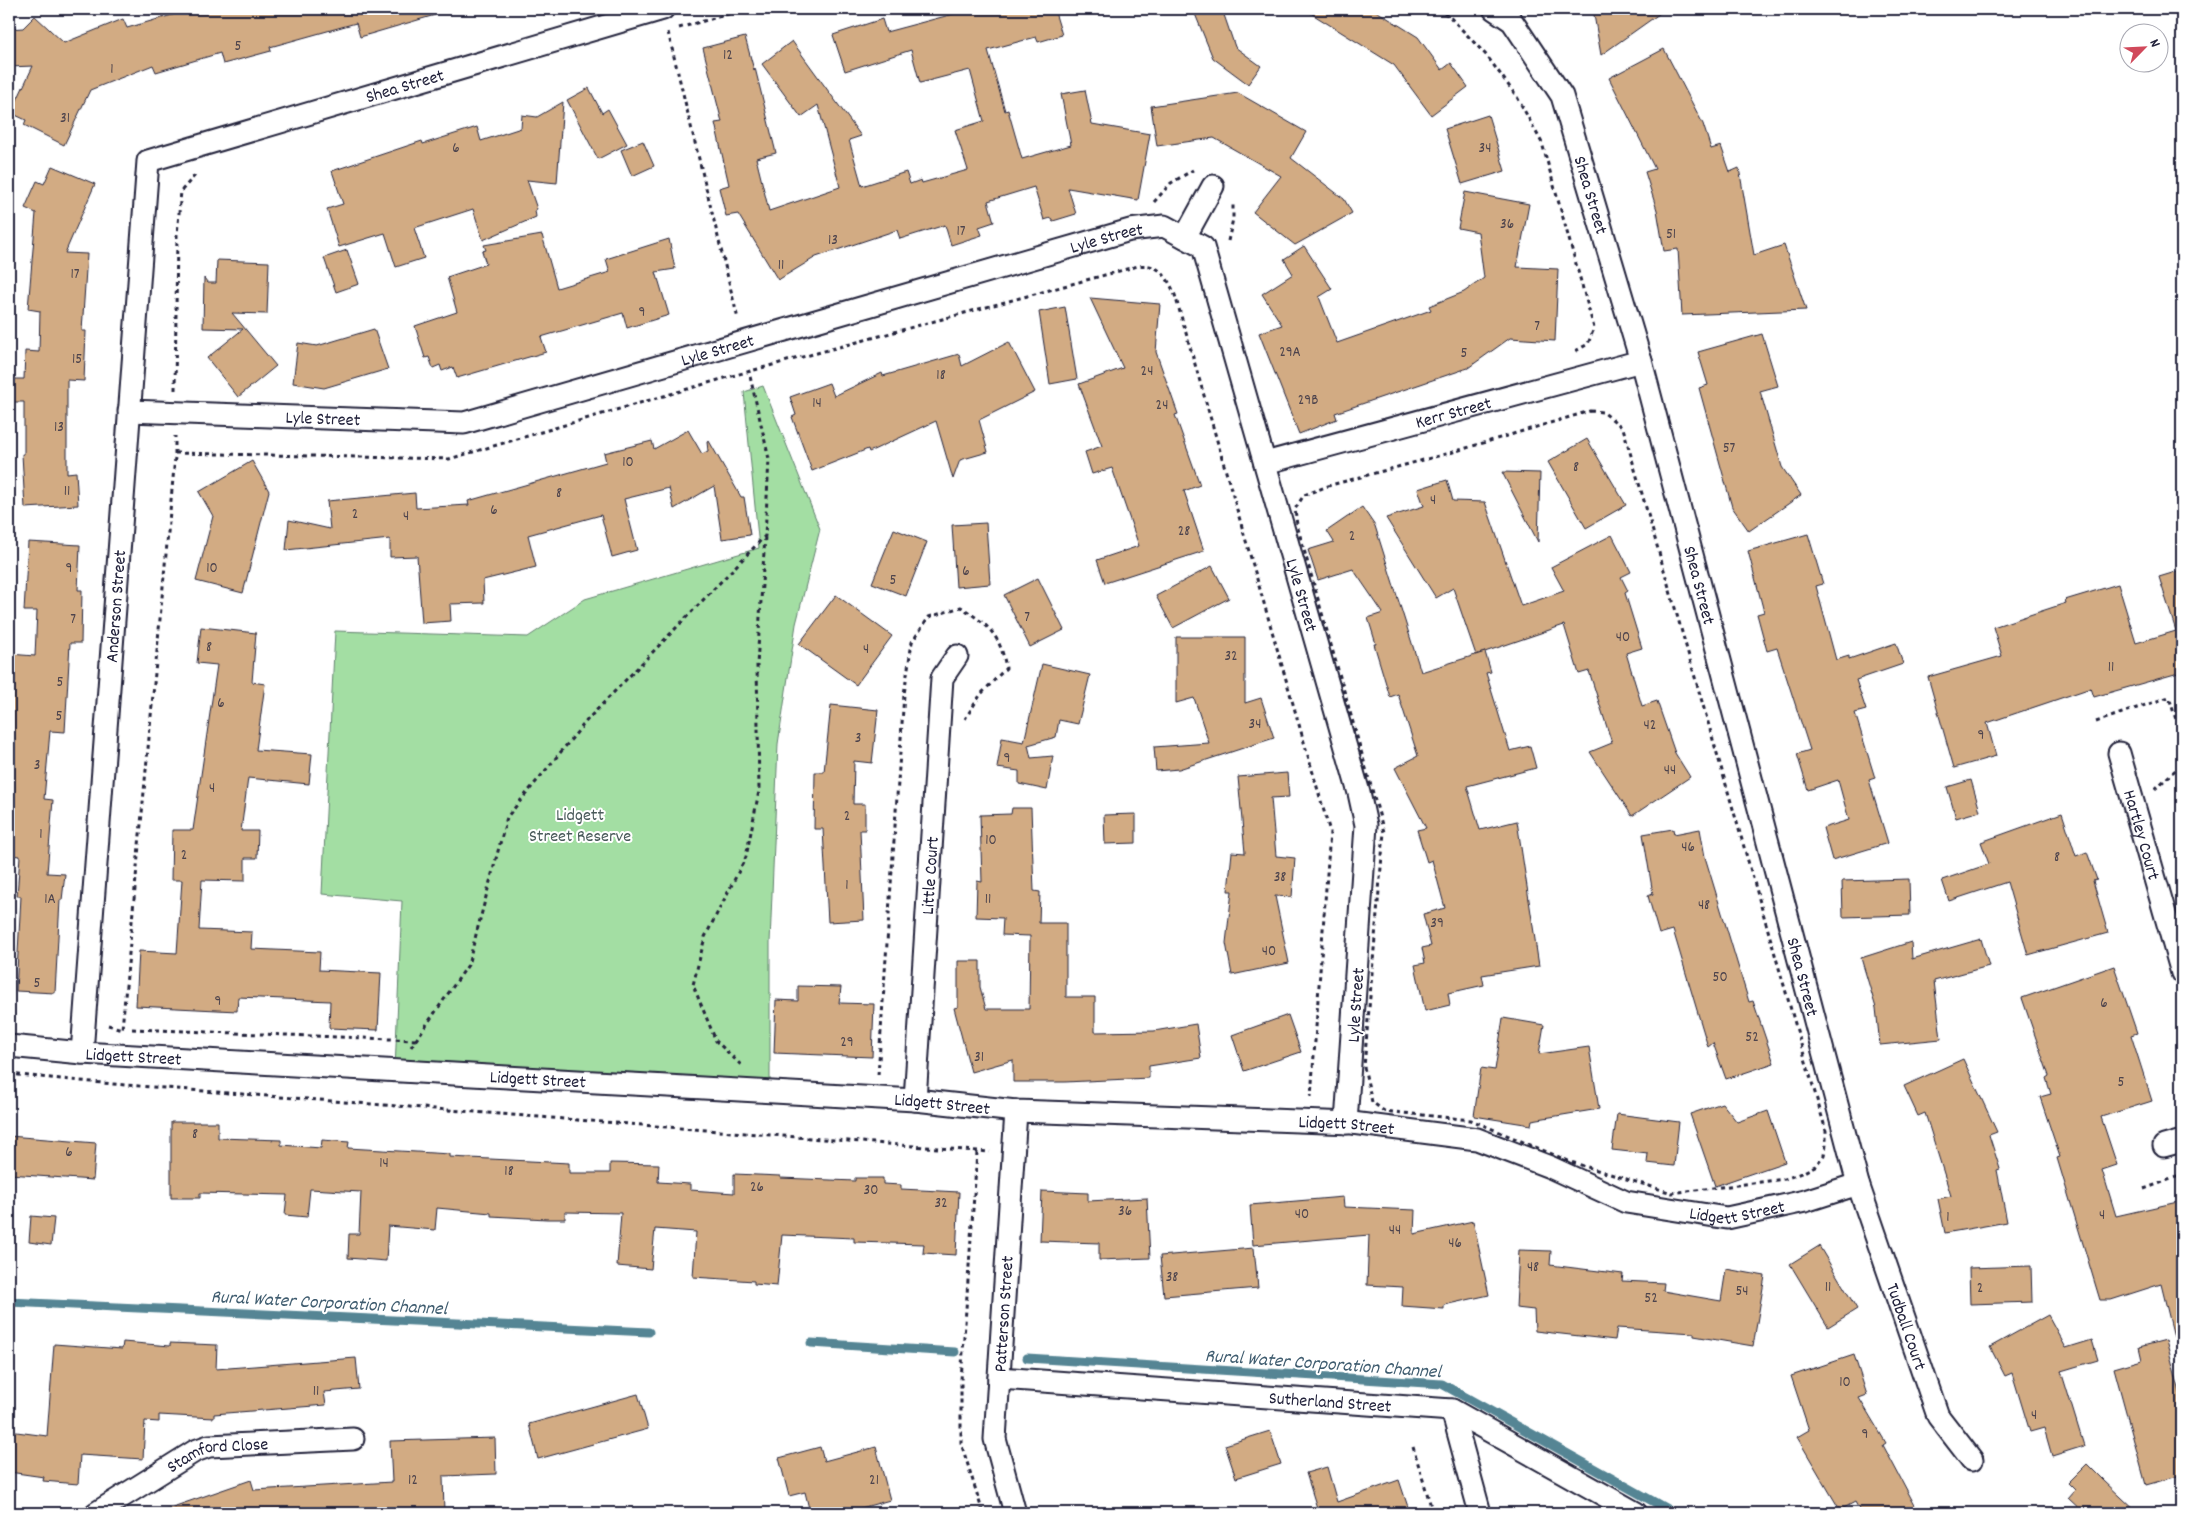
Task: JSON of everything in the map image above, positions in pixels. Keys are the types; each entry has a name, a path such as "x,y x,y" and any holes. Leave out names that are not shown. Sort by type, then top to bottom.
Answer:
{"street":[{"name":"Shea Street","path":"148,161 663,9"},
{"name":"Shea Street","path":"1494,9 1512,21 1562,96 1641,361 1858,1184"},
{"name":"Anderson Street","path":"82,1053 148,161"},
{"path":"1185,237 1208,177"},
{"name":"Lyle Street","path":"130,411 464,423 1130,230 1164,226 1203,247 1359,793 1366,825 1346,1123"},
{"name":"Kerr Street","path":"1265,463 1641,361"},
{"name":"Little Court","path":"915,1100 942,678 957,656"},
{"name":"Hartley Court","path":"2119,754 2182,973"},
{"name":"Lidgett Street","path":"9,1046 82,1053 915,1100 1016,1111 1346,1123 1477,1139 1550,1167 1626,1202 1727,1218 1805,1201 1858,1184"},
{"name":"Patterson Street","path":"1015,1513 995,1439 1016,1111"},
{"name":"Tudball Court","path":"1858,1184 1938,1416 1972,1460"},
{"name":"Sutherland Street","path":"999,1378 1452,1410 1636,1513"},
{"path":"1452,1410 1480,1513"},
{"name":"Stamford Close","path":"96,1513 195,1451 209,1446 353,1439"}],"path":[{"path":"658,34 746,9"},
{"path":"1437,9 1448,15 1488,56 1517,97 1542,143 1594,328 1588,344 1564,356"},
{"path":"668,32 740,327 742,344 769,459 757,665 759,791 746,857 705,937 693,985 716,1041 770,1091"},
{"path":"122,1028 175,458 177,235 180,191 201,169"},
{"path":"1152,204 1171,182 1194,169 1208,177"},
{"path":"1226,246 1233,219 1233,202"},
{"path":"1590,411 1603,412 1623,428 1826,1131 1824,1155 1815,1166 1785,1179 1672,1192 1571,1162 1471,1120 1384,1110 1372,1102 1364,1067 1384,832 1297,525 1295,509 1304,495 1331,484 1453,452 1590,411"},
{"path":"395,1070 468,965 507,818 588,719 765,536"},
{"path":"2096,722 2169,697 2182,739"},
{"path":"85,1020 122,1028 416,1040"},
{"path":"9,1074 113,1084 977,1152 1013,1153"},
{"path":"977,1152 961,1380 961,1442 983,1513"},
{"path":"2144,1189 2182,1175"},
{"path":"1413,1447 1433,1513"}],"green space":[{"name":"Lidgett Street Reserve","path":"763,386 820,529 796,624 778,744 770,943 770,1091 395,1070 402,901 322,894 335,631 528,637 585,599 759,548 744,392"}],"building":[{"path":"178,9 434,9 435,15 360,37 356,23 270,47 271,51 223,64 220,53 156,72 153,65 90,90 64,145 24,125 26,120 11,113 33,66 9,67 9,29 23,28 35,16 64,43 123,19 127,28 179,13"},
{"path":"972,9 1054,9 1062,35 1038,42 1036,37 988,50 1005,111 1008,110 1022,159 1071,145 1061,94 1085,90 1092,124 1150,134 1138,200 1068,188 1076,214 1053,221 1051,218 1044,220 1034,187 988,201 994,222 979,227 982,235 951,245 945,225 900,239 897,230 816,257 778,280 738,214 726,216 719,188 729,185 715,123 722,122 703,48 745,37 754,70 755,68 776,153 756,158 769,211 840,187 818,105 801,117 762,64 792,41 861,136 849,140 862,186 906,172 910,184 921,180 922,183 968,170 955,130 984,121 970,70 920,83 911,50 845,71 833,35 882,19 886,32"},
{"path":"1193,9 1222,9 1235,47 1261,66 1248,84 1213,58"},
{"path":"1304,9 1373,9 1418,37 1442,70 1451,63 1468,87 1431,115 1394,65"},
{"path":"1593,9 1666,9 1601,55"},
{"path":"1664,49 1703,124 1711,149 1721,146 1730,172 1739,168 1754,255 1784,245 1806,310 1682,315 1678,249 1664,251 1657,210 1645,172 1655,169 1609,78"},
{"path":"589,88 602,113 608,109 627,144 598,159 567,100"},
{"path":"1238,93 1306,132 1291,158 1344,199 1352,213 1295,245 1253,212 1281,176 1214,138 1157,146 1151,106"},
{"path":"563,102 557,183 527,180 537,209 535,210 536,217 483,240 473,209 414,228 424,258 396,267 385,233 339,247 327,209 343,204 332,171 422,141 423,144 477,127 481,141 521,128 522,115 537,117"},
{"path":"1488,115 1505,171 1462,184 1445,129"},
{"path":"643,141 654,166 632,176 621,150"},
{"path":"52,166 95,184 65,253 87,254 82,331 86,331 84,381 67,380 67,473 76,472 78,505 25,508 22,454 24,454 24,402 9,402 9,379 24,379 25,351 39,352 40,311 28,309 36,213 25,208 37,181 44,184"},
{"path":"1465,192 1529,204 1517,267 1558,269 1555,341 1510,338 1468,368 1335,413 1337,419 1299,434 1259,333 1282,325 1262,294 1293,274 1284,259 1304,246 1332,289 1319,297 1337,343 1431,310 1429,306 1464,292 1484,278 1478,232 1458,228"},
{"path":"542,235 557,288 610,272 606,259 669,239 675,269 656,272 669,315 627,328 623,313 541,337 546,352 457,378 453,367 442,371 440,365 433,368 429,357 425,358 415,326 457,312 447,277 486,264 482,251 486,250 484,245"},
{"path":"347,250 359,284 336,292 324,258"},
{"path":"217,260 269,262 267,314 232,313 276,366 238,397 207,358 243,329 203,328 204,278 208,283 216,283"},
{"path":"1090,298 1160,304 1156,352 1178,414 1175,415 1200,485 1184,491 1204,551 1105,583 1097,560 1139,546 1112,468 1092,474 1085,452 1102,446 1079,384 1123,368"},
{"path":"1065,307 1077,379 1050,384 1039,312"},
{"path":"374,329 388,369 324,388 293,383 298,343 317,346"},
{"path":"1762,334 1778,386 1760,391 1782,467 1801,495 1749,531 1732,507 1699,388 1708,385 1698,352"},
{"path":"1009,342 1035,392 979,420 988,452 960,460 953,479 936,421 869,452 868,449 812,471 792,417 796,415 790,397 829,383 834,396 882,373 883,376 959,354 962,366"},
{"path":"688,430 702,454 708,451 707,442 709,441 741,497 744,497 750,535 722,539 714,486 674,509 669,488 624,499 637,550 612,557 601,515 528,535 536,567 483,580 484,603 450,604 451,621 422,623 417,556 390,557 390,539 286,550 289,520 330,529 327,501 415,493 416,508 469,505 468,501 606,462 604,453 652,441 654,449"},
{"path":"1587,439 1626,505 1586,528 1548,462"},
{"path":"252,461 269,491 243,593 196,581 213,516 199,492"},
{"path":"1502,472 1540,473 1538,542"},
{"path":"1447,480 1453,501 1485,502 1521,606 1564,591 1551,567 1612,535 1631,572 1621,577 1628,591 1625,593 1642,648 1626,653 1642,706 1657,701 1675,753 1690,777 1632,816 1590,752 1612,743 1589,671 1579,674 1564,625 1476,655 1453,588 1436,598 1386,518 1424,506 1418,489"},
{"path":"1362,507 1375,526 1421,672 1485,652 1491,672 1486,673 1510,751 1530,746 1536,768 1467,786 1480,830 1517,821 1539,966 1482,975 1484,985 1448,993 1450,1005 1425,1011 1415,965 1425,963 1422,948 1431,946 1423,914 1445,908 1432,860 1427,862 1417,830 1426,828 1395,768 1418,756 1398,694 1390,697 1374,644 1376,644 1368,618 1383,613 1353,569 1318,580 1308,550 1334,542 1327,531"},
{"path":"986,523 990,584 956,587 952,525"},
{"path":"894,529 927,542 906,596 872,583"},
{"path":"1808,534 1823,584 1816,586 1836,660 1849,656 1849,659 1896,643 1903,664 1856,680 1866,710 1855,713 1875,778 1869,780 1888,843 1832,860 1823,828 1849,820 1838,780 1808,790 1797,754 1810,750 1777,648 1767,651 1757,614 1764,612 1748,551"},
{"path":"28,542 80,545 78,590 82,590 81,643 70,643 65,732 50,731 44,799 53,800 47,873 65,874 62,900 60,900 55,993 16,991 21,896 17,896 20,856 9,855 9,654 35,656 37,611 24,611"},
{"path":"1212,566 1229,598 1173,628 1156,596"},
{"path":"2182,570 2182,672 2094,697 2091,688 1987,723 1996,756 1954,768 1928,677 2002,656 1993,627 2066,603 2065,600 2118,584 2136,643 2176,631 2159,577"},
{"path":"1038,578 1064,630 1030,647 1004,595"},
{"path":"836,595 892,636 856,685 799,644"},
{"path":"201,627 256,633 252,682 265,684 256,750 312,754 309,784 248,778 241,831 258,831 257,858 245,858 245,881 202,880 199,930 252,932 251,949 320,952 319,970 381,973 378,1030 329,1028 330,1001 238,997 237,1011 136,1006 139,951 177,953 182,880 171,880 172,830 193,830 217,665 197,663"},
{"path":"1176,637 1245,637 1245,703 1261,698 1274,738 1179,769 1156,771 1154,747 1209,743 1194,698 1176,703"},
{"path":"1042,664 1090,675 1078,724 1059,720 1056,737 1028,745 1031,758 1053,756 1047,790 1019,784 1019,771 997,768 1002,738 1024,742"},
{"path":"831,705 878,710 872,763 854,761 853,804 865,804 865,830 860,830 864,920 828,922 823,829 814,829 815,772 824,772"},
{"path":"1287,773 1289,797 1271,798 1276,856 1295,858 1292,897 1275,896 1289,963 1232,975 1226,943 1232,891 1228,891 1232,852 1245,853 1238,777"},
{"path":"1971,780 1980,811 1956,818 1947,787"},
{"path":"1012,808 1031,808 1034,891 1040,892 1039,923 1066,923 1066,997 1095,997 1095,1032 1154,1031 1196,1024 1201,1058 1149,1066 1149,1078 1065,1082 1013,1082 1013,1060 971,1072 954,1008 958,1007 958,961 980,961 980,987 986,1009 1029,1009 1030,936 1002,935 1003,918 976,917 977,881 982,882 980,815 1011,814"},
{"path":"2062,813 2076,856 2087,852 2097,880 2093,881 2108,933 2028,955 2007,882 1949,901 1942,880 1989,864 1981,842"},
{"path":"1136,814 1136,843 1105,844 1104,815"},
{"path":"1673,829 1674,834 1700,829 1705,857 1749,1002 1753,1001 1774,1063 1726,1079 1713,1043 1708,1047 1673,930 1659,934 1648,896 1653,894 1643,834"},
{"path":"1909,879 1910,915 1843,917 1842,881"},
{"path":"1981,939 1989,966 1934,981 1941,1039 1880,1045 1876,1008 1861,958 1911,942 1912,959"},
{"path":"2114,966 2137,1033 2131,1035 2152,1101 2101,1117 2117,1165 2102,1170 2116,1216 2182,1201 2182,1336 2174,1337 2161,1284 2111,1300 2100,1300 2057,1158 2060,1157 2040,1097 2051,1094 2046,1078 2049,1076 2022,998"},
{"path":"798,986 841,987 839,1003 874,1004 872,1057 774,1053 776,1000 798,1001"},
{"path":"1288,1015 1301,1052 1244,1071 1232,1035"},
{"path":"1503,1018 1544,1025 1539,1054 1589,1047 1599,1109 1532,1120 1531,1125 1474,1116 1481,1068 1495,1070"},
{"path":"1963,1059 1997,1132 1989,1135 2000,1169 1997,1170 2007,1222 1945,1233 1938,1199 1951,1196 1925,1113 1918,1116 1904,1086"},
{"path":"1722,1103 1737,1122 1768,1111 1785,1162 1715,1186 1690,1114"},
{"path":"1617,1114 1679,1122 1674,1166 1647,1163 1648,1154 1612,1150"},
{"path":"171,1122 218,1122 218,1138 281,1140 281,1145 321,1148 322,1140 349,1142 348,1148 450,1154 450,1157 569,1163 569,1173 610,1173 610,1163 659,1164 658,1182 690,1184 690,1190 734,1193 734,1174 855,1181 855,1178 883,1178 883,1184 901,1185 901,1189 959,1192 956,1255 923,1253 924,1244 854,1242 854,1238 782,1235 777,1286 754,1284 754,1281 693,1277 696,1232 655,1229 651,1269 617,1266 621,1213 565,1212 565,1219 547,1219 491,1216 491,1213 437,1208 435,1230 388,1226 386,1261 348,1258 349,1234 359,1234 361,1192 310,1189 307,1217 285,1215 287,1195 200,1193 200,1198 171,1198"},
{"path":"9,1136 96,1143 93,1180 9,1174"},
{"path":"1042,1191 1088,1193 1088,1201 1147,1198 1150,1258 1099,1260 1099,1243 1040,1241"},
{"path":"1343,1197 1344,1207 1415,1210 1414,1234 1473,1221 1489,1295 1444,1305 1444,1309 1402,1306 1403,1287 1367,1285 1369,1235 1253,1245 1250,1205"},
{"path":"31,1216 54,1218 51,1245 29,1242"},
{"path":"1819,1246 1857,1309 1828,1327 1790,1264"},
{"path":"1254,1248 1258,1288 1164,1296 1160,1256"},
{"path":"1519,1250 1551,1251 1550,1265 1623,1274 1622,1281 1664,1283 1663,1291 1721,1301 1726,1269 1765,1276 1753,1346 1694,1336 1694,1333 1617,1328 1615,1340 1535,1331 1534,1310 1516,1308"},
{"path":"2031,1266 2032,1302 1970,1304 1969,1268"},
{"path":"2048,1315 2066,1348 2092,1340 2098,1360 2061,1371 2084,1446 2052,1456 2044,1428 2030,1432 2012,1373 2005,1376 1990,1347"},
{"path":"2166,1340 2182,1400 2182,1475 2146,1485 2114,1368 2142,1360 2139,1347"},
{"path":"123,1342 170,1346 170,1343 217,1345 216,1369 356,1358 359,1389 324,1392 326,1405 214,1414 214,1418 159,1415 159,1422 145,1421 143,1459 80,1455 78,1484 43,1481 44,1477 9,1472 9,1431 47,1436 54,1344 122,1349"},
{"path":"1854,1355 1867,1395 1859,1398 1886,1443 1883,1445 1919,1513 1861,1513 1855,1502 1840,1510 1797,1437 1809,1430 1791,1376"},
{"path":"638,1394 648,1429 538,1459 529,1424"},
{"path":"1270,1431 1281,1464 1236,1478 1225,1445"},
{"path":"495,1438 496,1474 443,1476 444,1513 164,1513 164,1510 251,1480 254,1490 392,1482 390,1441"},
{"path":"820,1447 824,1461 876,1447 890,1500 843,1513 810,1513 805,1492 789,1496 779,1458"},
{"path":"2087,1464 2138,1513 2084,1513 2068,1498 2075,1490 2068,1483"},
{"path":"1327,1467 1337,1502 1399,1480 1410,1513 1314,1513 1313,1509 1317,1508 1306,1473"}],"waterway":[{"name":"Rural Water Corporation Channel","path":"9,1302 649,1332"},
{"name":"Rural Water Corporation Channel","path":"811,1343 955,1352"},
{"name":"Rural Water Corporation Channel","path":"1027,1358 1442,1384 1674,1513"}]}
